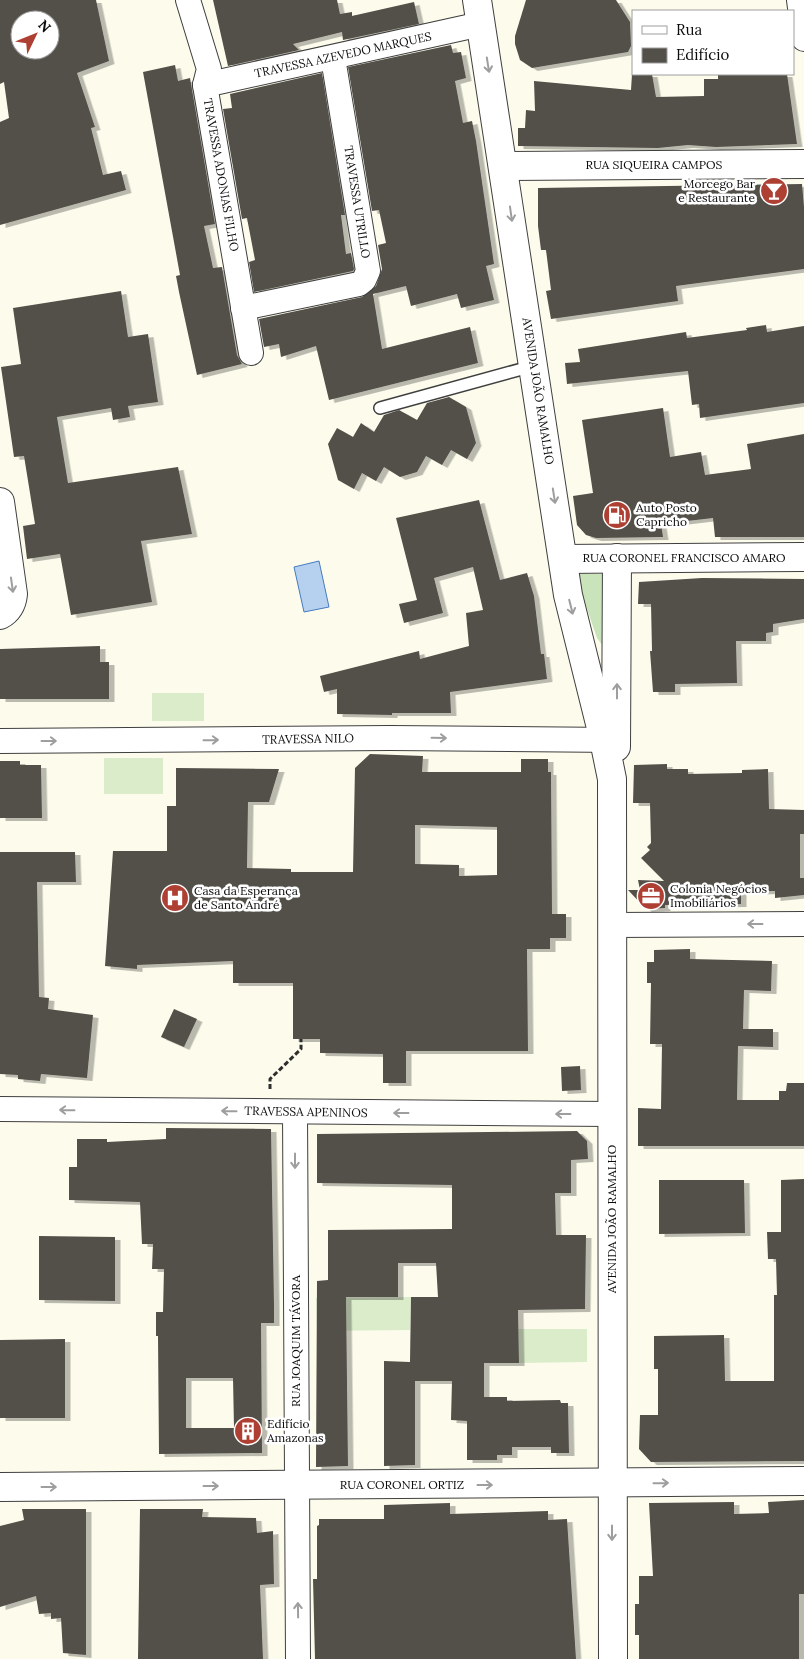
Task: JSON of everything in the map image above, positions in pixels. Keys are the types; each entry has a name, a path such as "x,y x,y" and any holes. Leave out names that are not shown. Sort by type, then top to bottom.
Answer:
{"street":[{"name":"TRAVESSA ADONIAS FILHO","path":"188,0 209,68 205,85 251,353"},
{"path":"799,0 804,39"},
{"name":"TRAVESSA AZEVEDO MARQUES","path":"205,85 333,58 479,12"},
{"name":"AVENIDA JOÃO RAMALHO","path":"479,12 568,595 611,740 615,766 612,779 613,1659"},
{"name":"TRAVESSA UTRILLO","path":"243,308 358,284 367,276 368,271 333,58"},
{"name":"RUA SIQUEIRA CAMPOS","path":"504,166 804,164"},
{"path":"0,502 13,594 12,603 7,611 0,615"},
{"name":"RUA CORONEL FRANCISCO AMARO","path":"563,559 804,557"},
{"name":"AVENIDA JOÃO RAMALHO","path":"611,740 617,558"},
{"name":"TRAVESSA NILO","path":"0,741 390,738 611,740"},
{"path":"612,925 804,924"},
{"name":"TRAVESSA APENINOS","path":"0,1109 612,1114"},
{"name":"RUA JOAQUIM TÁVORA","path":"296,1112 298,1659"},
{"name":"RUA CORONEL ORTIZ","path":"0,1487 612,1484 804,1481"}],"lane":[{"path":"380,408 534,366"}],"path":[{"path":"270,1093 270,1079 301,1049 301,1039"}],"green space":[{"path":"580,574 604,574 603,646 597,638 576,577"},
{"path":"152,693 204,693 204,721 152,721"},
{"path":"104,758 163,758 163,794 104,794"},
{"path":"411,1297 410,1330 317,1331 316,1298"},
{"path":"518,1329 587,1329 587,1362 519,1363"}],"water":[{"path":"319,561 329,607 304,612 294,567"}],"building":[{"path":"0,0 96,0 109,61 77,73 95,127 91,128 103,175 121,171 126,190 0,225 0,122 9,118 4,82 0,84"},
{"path":"213,0 337,0 340,14 352,12 352,16 414,2 419,24 343,40 342,32 293,44 299,50 228,66"},
{"path":"526,0 616,0 630,22 631,46 628,52 532,68 520,60 515,44 515,36"},
{"path":"451,45 453,53 461,52 466,78 455,81 463,123 472,121 476,141 494,264 486,266 494,300 461,308 457,294 411,306 406,286 373,294 382,349 470,327 478,363 329,400 316,346 281,357 279,344 264,347 259,319 362,297 376,286 382,269 378,245 386,243 379,210 372,211 348,67"},
{"path":"175,65 178,81 190,78 215,224 204,226 213,268 222,267 237,355 242,364 197,375 176,276 180,275 143,72"},
{"path":"322,73 345,215 341,215 346,254 351,253 354,269 353,271 254,292 249,262 255,260 247,218 242,219 223,109 232,108 230,94"},
{"path":"632,74 652,75 656,97 704,96 704,79 718,79 718,75 787,75 797,144 716,147 688,145 658,148 518,146 518,128 525,128 526,110 535,111 534,81 631,90"},
{"path":"802,184 804,269 676,286 678,301 551,319 546,291 551,290 546,250 541,250 538,226 538,188"},
{"path":"121,291 128,337 148,334 158,402 128,406 130,417 113,420 111,408 57,417 68,483 178,467 192,534 141,541 152,602 71,615 60,554 27,559 23,526 35,524 24,456 14,457 1,367 21,364 13,308"},
{"path":"766,325 767,332 804,326 804,403 700,418 699,404 692,405 688,371 567,384 565,363 580,362 578,349 686,332 687,338 747,330 746,328"},
{"path":"449,397 466,407 476,443 467,459 451,450 442,465 426,456 417,472 400,477 384,467 376,481 362,473 354,489 338,480 328,444 337,428 353,437 361,423 374,432 384,415 399,410 417,420 427,403"},
{"path":"663,408 670,457 701,452 705,475 751,469 747,444 804,434 804,537 715,537 713,518 661,524 663,537 596,538 586,535 577,525 573,496 593,493 582,420"},
{"path":"479,500 500,580 527,573 534,596 541,654 544,654 547,679 450,692 451,713 337,714 337,689 324,692 320,676 419,651 420,659 469,646 466,613 483,610 473,567 434,578 443,613 404,623 399,604 417,600 396,518"},
{"path":"702,578 804,579 804,619 773,624 773,632 766,633 766,641 736,641 737,683 675,684 675,692 653,692 650,651 652,651 651,604 638,604 639,582"},
{"path":"100,646 100,662 109,662 109,699 0,699 0,649"},
{"path":"370,754 423,756 422,772 521,772 521,759 548,759 548,772 551,772 552,914 566,914 566,938 550,938 550,949 527,949 528,1051 406,1051 406,1083 383,1083 383,1054 320,1053 320,1039 293,1039 293,983 233,983 233,961 137,965 137,969 105,966 113,851 167,851 167,806 176,806 176,768 279,769 269,802 248,802 247,868 291,869 291,872 353,872 355,768","holes":["415,825 497,827 497,875 459,876 459,865 415,864"]},
{"path":"0,761 20,761 20,765 41,765 42,818 0,818"},
{"path":"667,764 667,769 688,769 688,774 742,773 742,770 768,769 769,809 804,810 804,834 800,834 800,878 804,878 804,895 775,898 775,891 741,892 741,904 665,905 665,908 646,909 628,890 640,890 638,880 664,881 641,858 650,850 647,847 651,843 650,803 633,803 634,765"},
{"path":"0,852 75,852 76,882 37,882 39,997 49,998 48,1009 93,1015 87,1078 41,1074 40,1081 18,1079 18,1075 0,1074"},
{"path":"690,949 690,959 772,961 771,991 744,990 743,1029 773,1029 773,1047 738,1046 737,1100 779,1100 779,1091 786,1091 787,1083 804,1083 804,1146 638,1146 638,1108 661,1109 662,1044 650,1044 651,983 647,983 647,962 654,962 654,950"},
{"path":"174,1009 197,1019 184,1047 161,1037"},
{"path":"580,1066 581,1090 562,1091 561,1067"},
{"path":"166,1128 271,1129 274,1323 261,1323 262,1453 159,1454 156,1312 163,1312 164,1269 152,1269 153,1244 142,1244 140,1202 69,1200 69,1167 77,1167 77,1139 107,1139 107,1142 166,1139","holes":["186,1378 233,1378 234,1428 186,1428"]},
{"path":"577,1131 587,1141 588,1159 571,1160 571,1193 555,1193 556,1235 586,1235 585,1309 518,1310 519,1363 484,1363 484,1397 507,1397 507,1401 560,1400 561,1403 568,1403 569,1453 551,1453 551,1447 512,1447 512,1455 497,1455 497,1460 467,1460 467,1421 451,1420 452,1381 415,1381 415,1465 384,1466 384,1361 410,1362 411,1297 438,1297 436,1263 398,1263 398,1297 346,1297 348,1466 316,1467 317,1281 328,1280 328,1230 452,1229 452,1185 317,1183 317,1134"},
{"path":"804,1179 804,1461 651,1462 639,1449 640,1415 658,1415 658,1369 654,1369 654,1336 724,1335 725,1381 774,1381 774,1295 777,1295 776,1259 768,1259 767,1232 781,1232 781,1180"},
{"path":"659,1180 744,1180 745,1233 659,1234"},
{"path":"39,1236 115,1237 115,1301 39,1300"},
{"path":"65,1339 65,1418 0,1418 0,1340"},
{"path":"804,1500 804,1594 799,1594 799,1659 639,1659 639,1635 635,1635 635,1604 639,1604 639,1576 653,1576 649,1503 734,1502 734,1514 769,1513 768,1502"},
{"path":"450,1503 450,1514 548,1511 548,1520 567,1519 576,1659 315,1659 313,1579 317,1579 317,1526 319,1525 319,1519 384,1519 384,1505"},
{"path":"22,1509 86,1509 86,1655 63,1653 61,1618 51,1619 51,1613 39,1614 36,1596 0,1607 0,1526 24,1520"},
{"path":"140,1509 203,1509 202,1517 256,1518 257,1533 273,1531 274,1584 260,1585 263,1659 138,1659"}],"place":[{"name":"Morcego Bar e Restaurante","path":"774,191"},
{"name":"Auto Posto Capricho","path":"617,515"},
{"name":"Colonia Negócios Imobiliários","path":"651,896"},
{"name":"Casa da Esperança de Santo André","path":"175,898"},
{"name":"Edifício Amazonas","path":"248,1431"}]}
